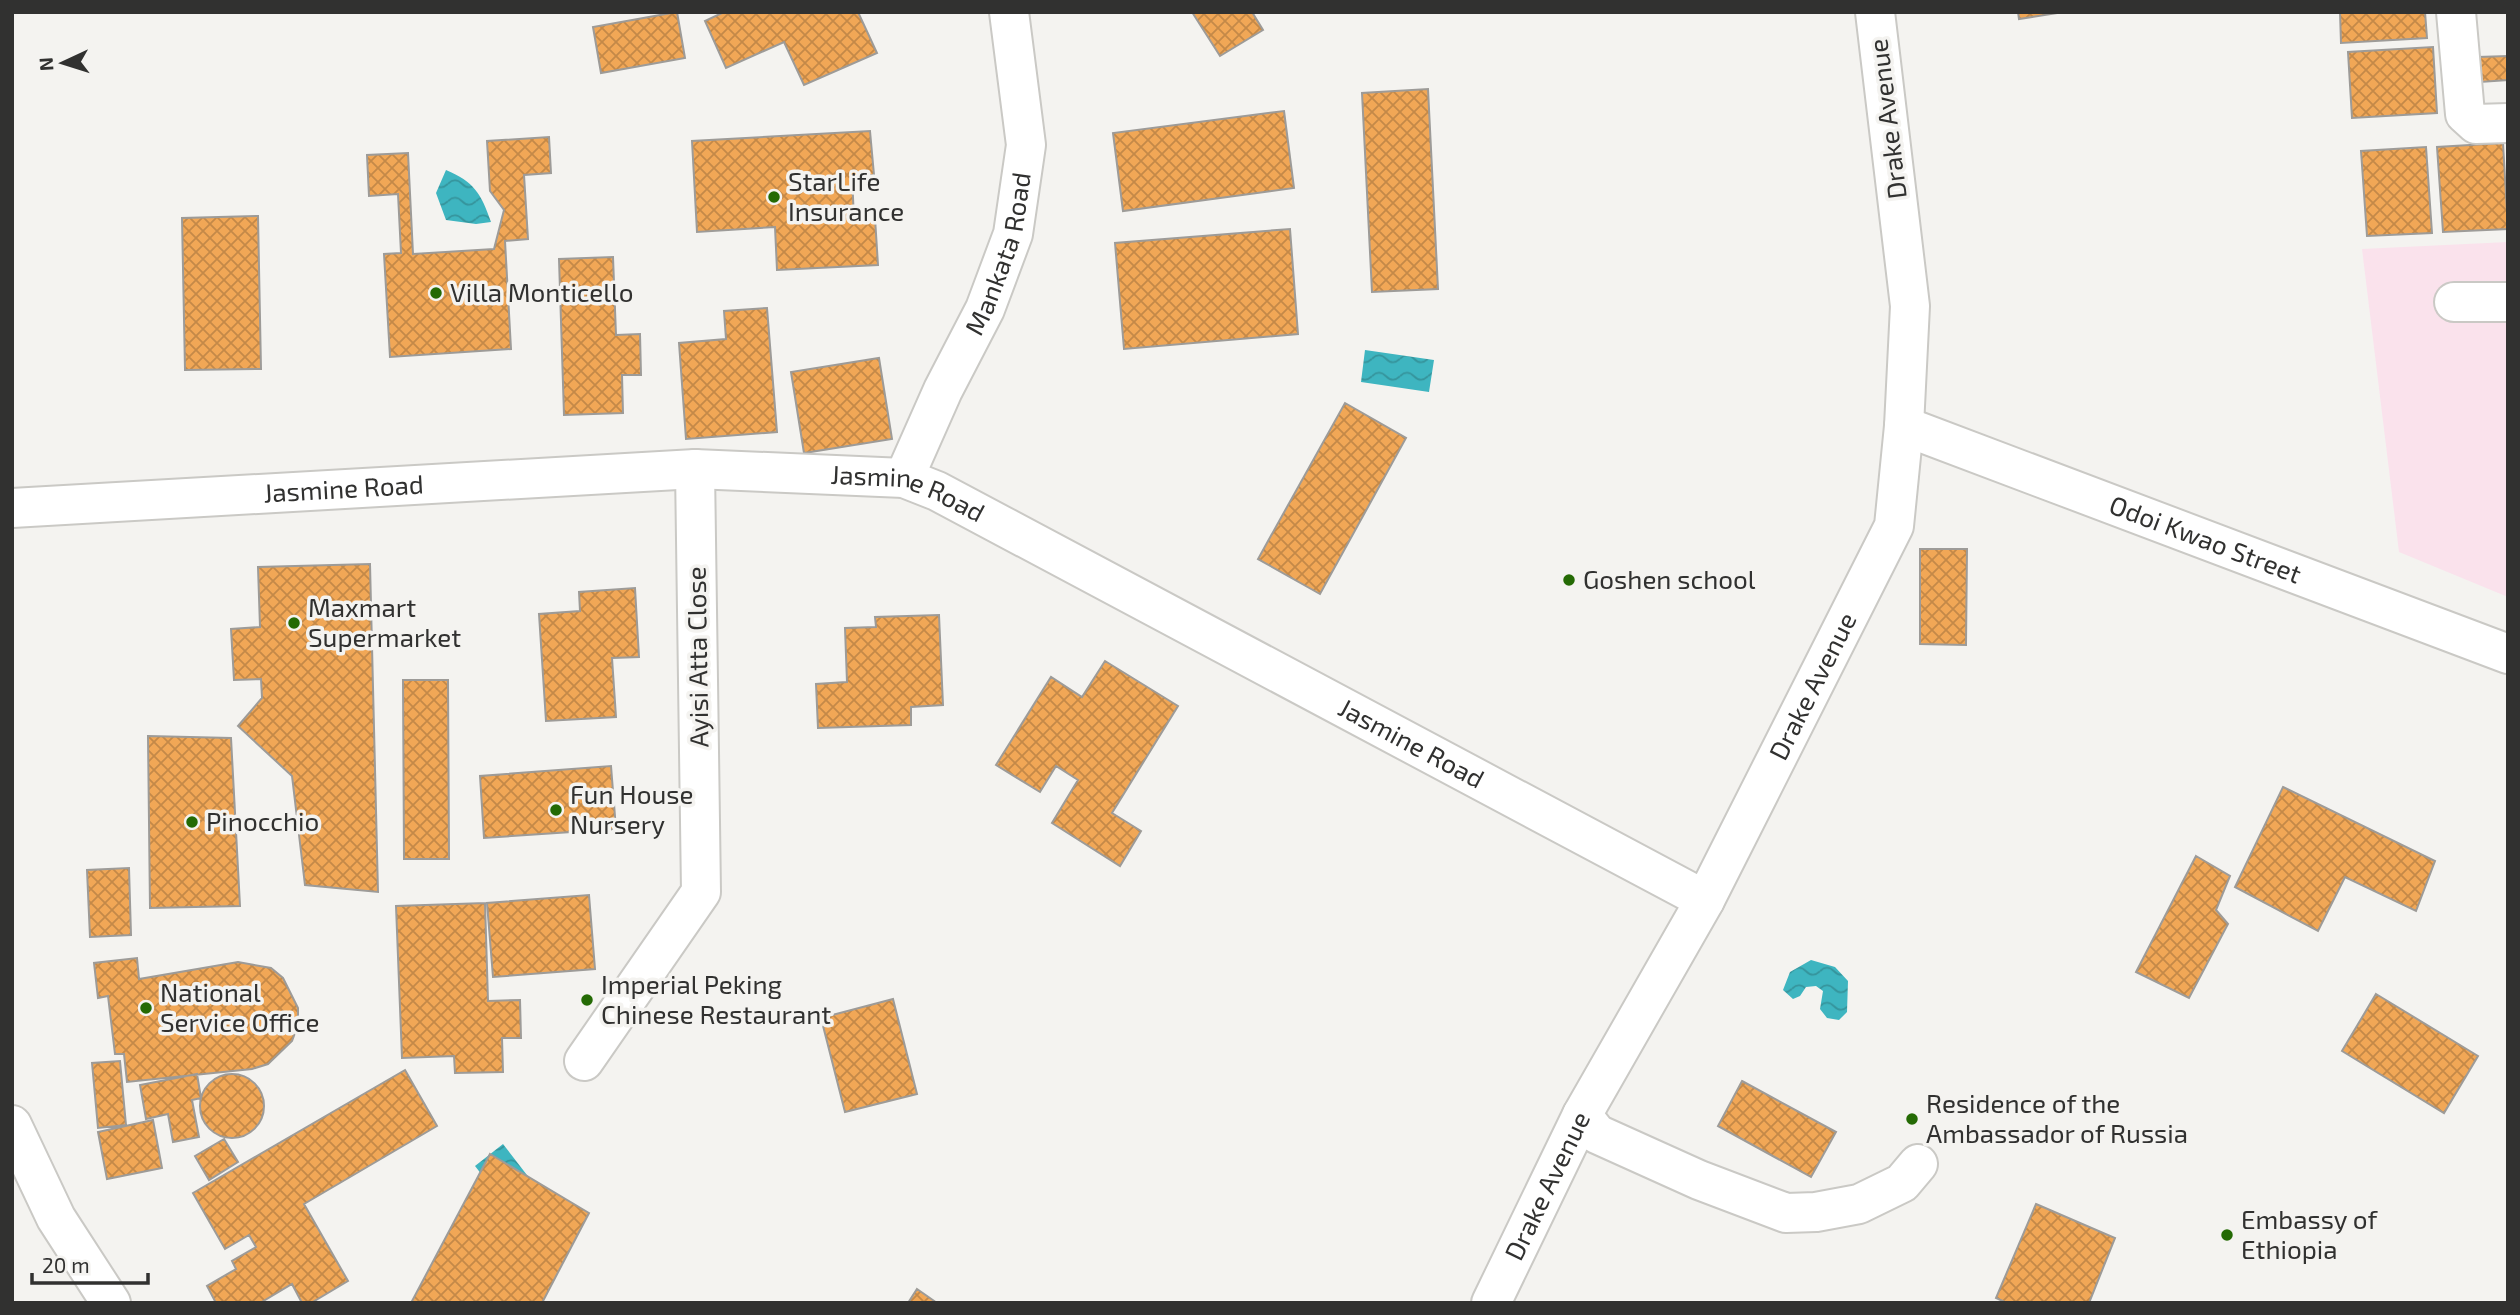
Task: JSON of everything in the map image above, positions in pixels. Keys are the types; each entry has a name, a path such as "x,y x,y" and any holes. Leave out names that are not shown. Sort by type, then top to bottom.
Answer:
{"street":[{"name":"Mankata Road","path":"904,478 943,390 985,309 1013,234 1026,145 1009,12"},
{"name":"Drake Avenue","path":"1491,1303 1582,1115 1705,900 1894,526 1904,426 1910,306 1875,12"},
{"path":"2456,12 2465,114 2476,124 2508,123"},
{"path":"2454,302 2508,302"},
{"name":"Odoi Kwao Street","path":"1904,426 2508,654"},
{"name":"Jasmine Road","path":"12,508 695,469 904,478 937,491 1705,900"},
{"name":"Ayisi Atta Close","path":"584,1061 701,892 695,469"},
{"path":"1582,1115 1597,1134 1699,1180 1786,1213 1816,1212 1859,1204 1902,1182 1918,1164"},
{"path":"12,1125 57,1217 111,1303"}],"shaded area":[{"path":"2508,242 2508,597 2399,552 2362,249"}],"water":[{"path":"446,170 470,184 484,203 491,222 476,224 446,220 436,193"},
{"path":"1365,350 1434,360 1429,392 1361,382"},
{"path":"1811,960 1835,967 1848,981 1847,1012 1839,1020 1827,1018 1820,1009 1823,991 1816,986 1806,987 1800,996 1793,999 1783,990 1790,972"},
{"path":"503,1144 547,1201 519,1223 475,1166"}],"building":[{"path":"677,12 685,58 601,73 593,27"},
{"path":"724,12 858,12 877,53 804,85 784,42 726,68 705,21"},
{"path":"1192,12 1252,12 1263,30 1220,56"},
{"path":"2018,12 2058,12 2058,13 2019,19"},
{"path":"2340,12 2425,12 2427,38 2341,43"},
{"path":"2433,47 2437,113 2352,118 2348,52"},
{"path":"2508,56 2508,80 2480,82 2478,57"},
{"path":"1428,89 1438,289 1372,292 1362,93"},
{"path":"1284,111 1294,188 1123,211 1113,133"},
{"name":"StarLife Insurance","path":"870,131 874,175 852,176 854,219 875,218 878,265 777,270 775,227 697,232 692,141"},
{"path":"549,137 551,173 524,175 528,239 505,241 511,349 390,357 384,254 401,253 398,194 369,196 367,155 408,153 413,254 494,249 504,210 490,191 487,141"},
{"path":"2503,143 2508,229 2443,232 2437,147"},
{"path":"2426,147 2432,233 2367,236 2361,151"},
{"path":"258,216 261,369 185,370 182,218"},
{"path":"1290,229 1298,334 1124,349 1115,243"},
{"path":"613,257 616,335 640,334 641,375 622,375 623,413 564,415 559,259"},
{"path":"767,308 777,432 686,439 679,343 726,339 724,311"},
{"path":"879,358 892,439 804,453 791,372"},
{"path":"1345,403 1406,438 1320,594 1258,559"},
{"path":"1920,549 1967,549 1966,645 1920,644"},
{"path":"370,564 378,892 305,885 292,776 238,726 262,698 261,679 234,680 231,629 260,627 258,567"},
{"path":"635,588 639,657 612,658 616,717 546,721 539,614 580,611 579,592"},
{"path":"939,615 943,705 911,707 911,725 818,728 816,684 847,682 845,628 876,627 875,617"},
{"path":"1105,661 1178,706 1112,813 1141,831 1120,866 1052,823 1078,780 1056,766 1040,792 996,765 1051,677 1082,697"},
{"path":"403,680 448,680 449,859 404,859"},
{"name":"Pinocchio","path":"148,736 231,738 240,906 150,908"},
{"path":"611,766 616,829 484,838 480,776"},
{"path":"2283,787 2435,861 2416,911 2345,877 2318,931 2235,887"},
{"path":"2196,856 2230,876 2216,910 2228,924 2189,998 2136,972"},
{"path":"129,868 131,935 90,937 87,870"},
{"path":"589,895 595,969 493,977 487,903"},
{"path":"485,903 488,1001 520,1000 521,1038 502,1038 503,1072 455,1073 454,1056 402,1058 396,906"},
{"path":"137,958 139,979 238,962 271,968 283,978 298,1008 298,1025 292,1041 268,1064 252,1069 127,1082 124,1054 115,1054 108,996 98,998 94,963"},
{"path":"2376,994 2478,1056 2444,1113 2342,1051"},
{"path":"893,999 917,1094 845,1112 821,1018"},
{"path":"120,1061 126,1125 98,1128 92,1063"},
{"path":"405,1070 437,1126 304,1204 348,1281 311,1303 302,1303 292,1284 260,1303 216,1303 207,1286 236,1269 232,1261 256,1247 249,1235 225,1249 193,1193"},
{"path":"197,1074 201,1098 192,1100 199,1137 173,1142 168,1114 146,1119 140,1085"},
{"path":"232,1074 244,1076 255,1083 262,1094 262,1118 255,1129 244,1136 232,1138 220,1136 209,1129 202,1118 200,1106 202,1094 209,1083 220,1076"},
{"path":"1742,1081 1836,1132 1811,1177 1718,1126"},
{"path":"153,1120 162,1168 107,1179 98,1132"},
{"path":"224,1139 238,1162 209,1180 195,1156"},
{"path":"490,1154 589,1213 542,1303 411,1303"},
{"path":"2036,1204 2115,1238 2089,1303 2007,1303 1996,1298"},
{"path":"917,1289 937,1303 908,1303"}],"place":[{"name":"StarLife Insurance","path":"774,197"},
{"name":"Villa Monticello","path":"436,293"},
{"name":"Goshen school","path":"1569,580"},
{"name":"Maxmart Supermarket","path":"294,623"},
{"name":"Fun House Nursery","path":"556,810"},
{"name":"Pinocchio","path":"192,822"},
{"name":"Imperial Peking Chinese Restaurant","path":"587,1000"},
{"name":"National Service Office","path":"146,1008"},
{"name":"Residence of the Ambassador of Russia","path":"1912,1119"},
{"name":"Embassy of Ethiopia","path":"2227,1235"}]}
